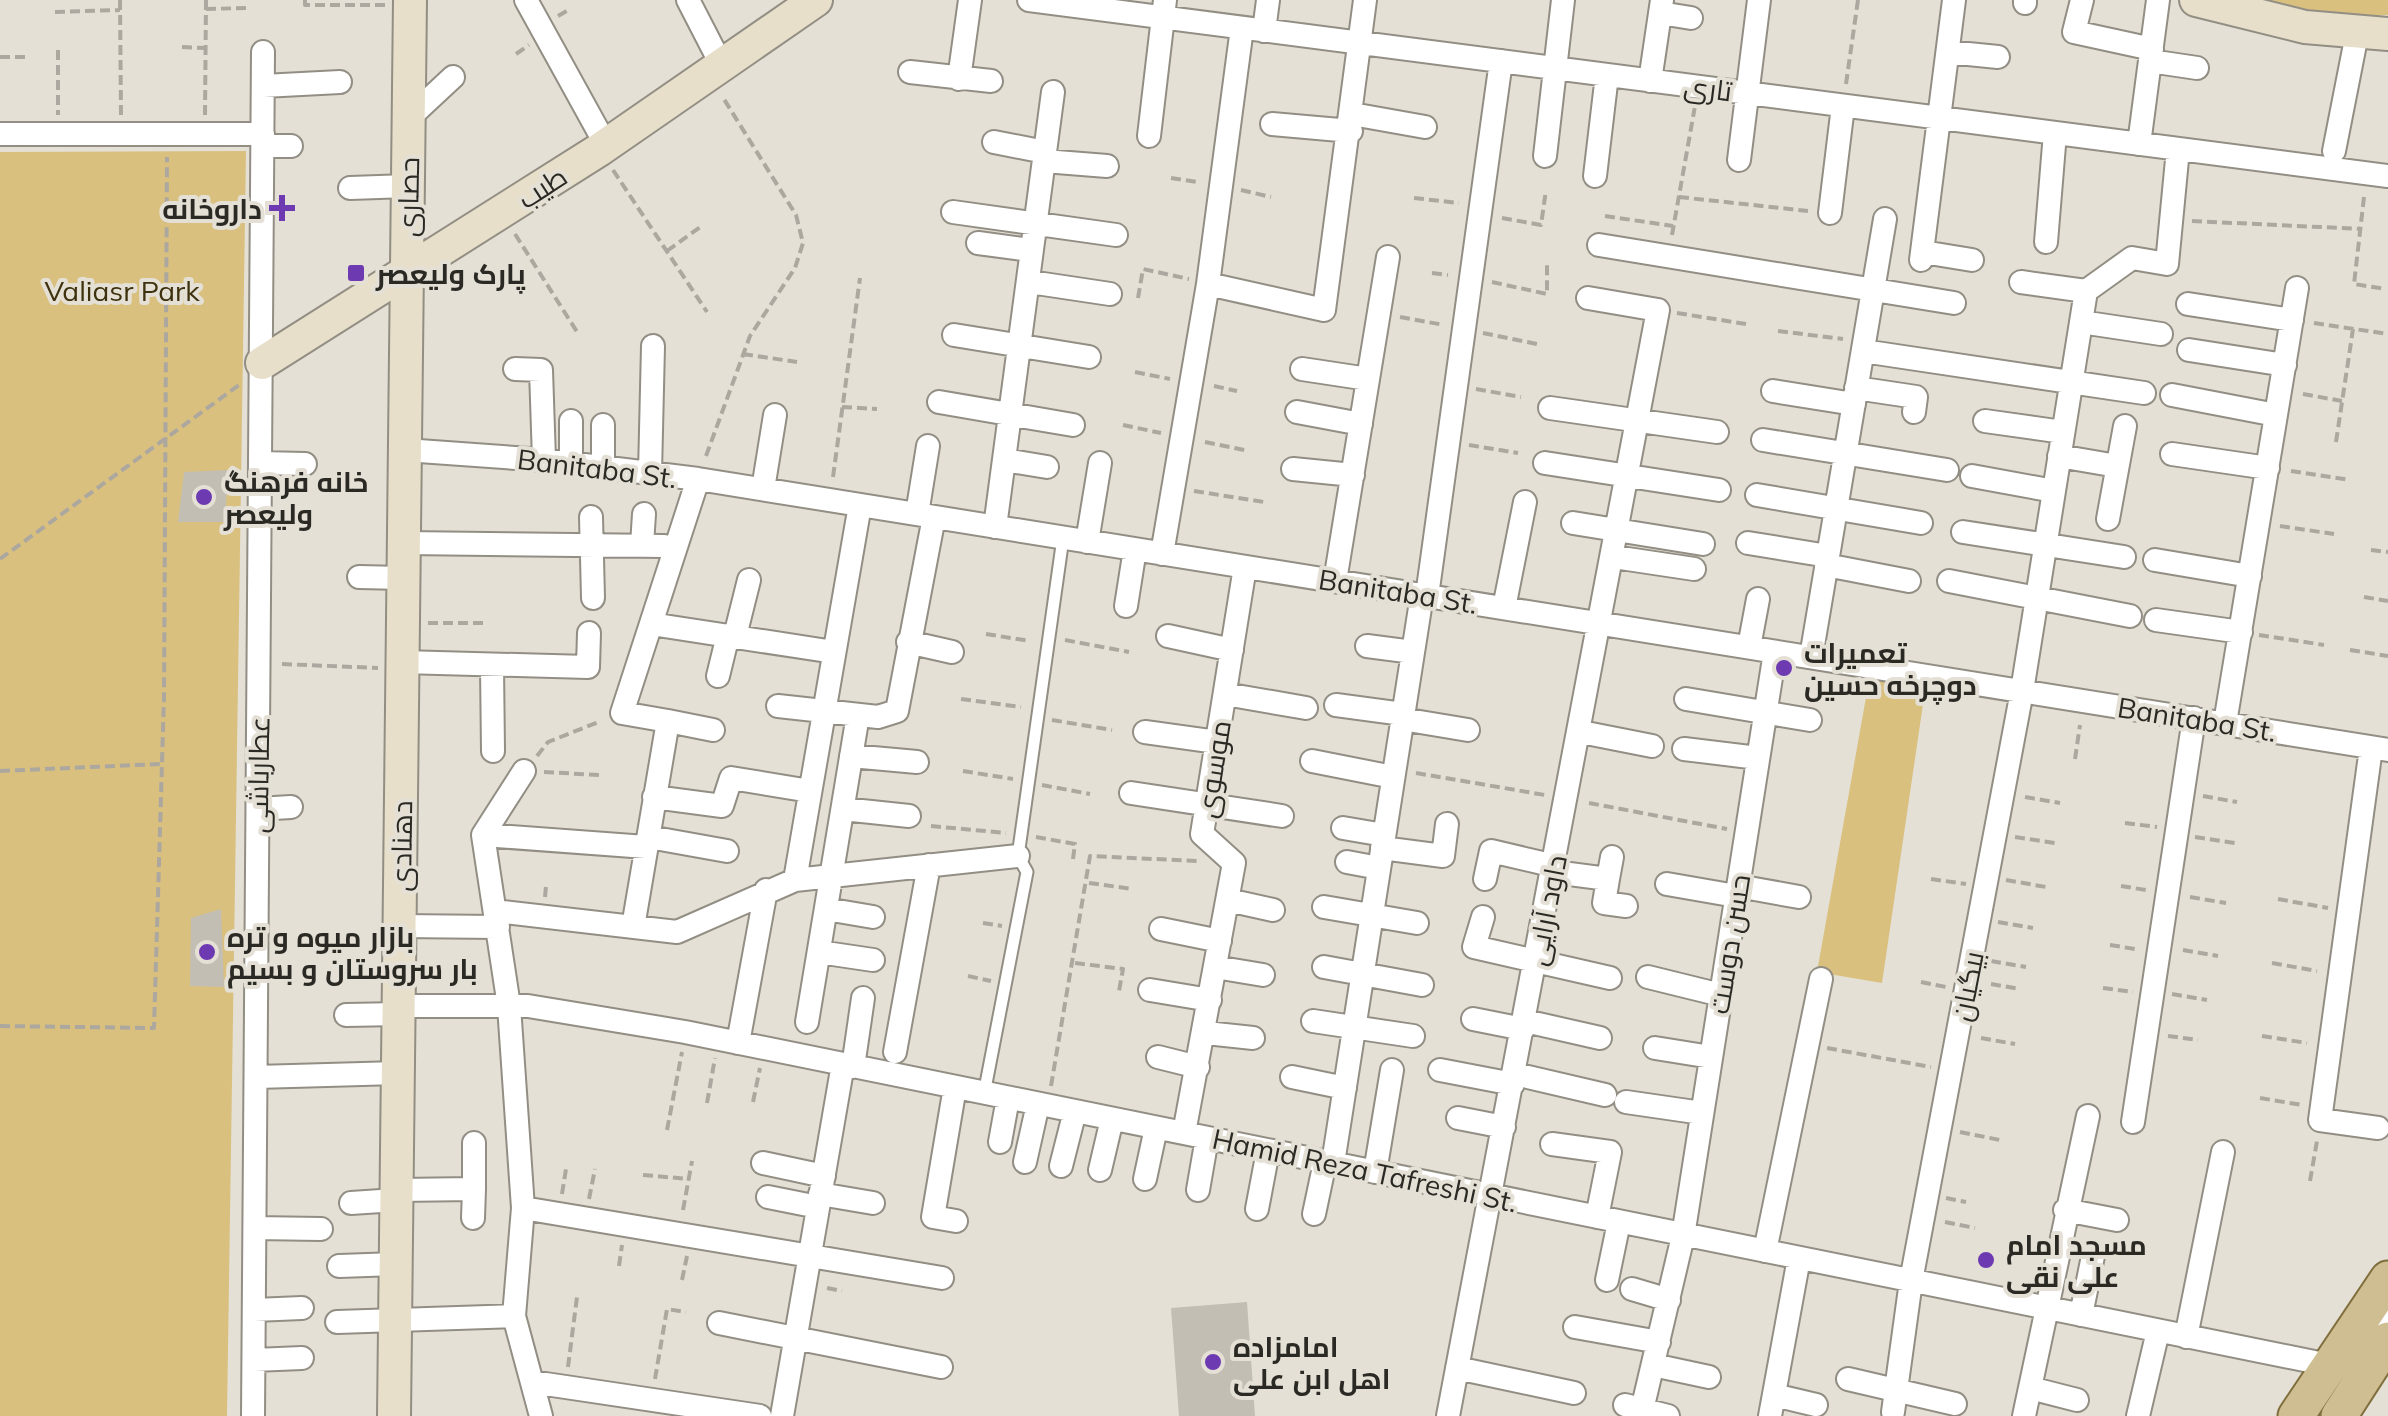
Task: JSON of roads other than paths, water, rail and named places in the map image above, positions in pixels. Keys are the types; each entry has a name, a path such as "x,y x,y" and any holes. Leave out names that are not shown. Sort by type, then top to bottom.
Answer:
{"main road":[{"name":"طیب","path":"262,366 603,147 816,0"},
{"path":"2196,0 2305,27 2373,34"},
{"name":"حصاری","path":"407,276 410,2"},
{"name":"دهنادی","path":"394,1416 407,276"},
{"path":"2339,1416 2358,1354 2388,1280"},
{"path":"2296,1416 2358,1354"}],"street":[{"path":"526,0 603,147"},
{"path":"688,0 714,69"},
{"path":"958,79 970,0"},
{"name":"تاری","path":"1029,0 1164,9 1253,29 2377,175"},
{"path":"1162,554 1222,186 1253,29 1268,0"},
{"path":"1208,284 1324,310 1365,0"},
{"path":"1544,156 1563,0"},
{"path":"1739,160 1759,0"},
{"path":"1954,0 1922,256 1972,260"},
{"path":"2082,0 2074,32 2196,68"},
{"path":"2139,144 2158,0"},
{"path":"1650,81 1661,6 1691,18"},
{"path":"1148,136 1164,9"},
{"path":"2334,152 2373,34"},
{"name":"عطارباشی","path":"253,1416 263,52"},
{"path":"1948,52 1998,57"},
{"path":"1314,1214 1344,1088 1424,596 1474,277 1501,61"},
{"path":"910,72 991,82"},
{"path":"1594,176 1608,75"},
{"name":"حصاری","path":"409,118 453,77"},
{"path":"263,86 340,82"},
{"path":"995,527 1053,92"},
{"path":"1830,213 1842,106"},
{"path":"1272,124 1425,127"},
{"path":"2046,242 2055,133"},
{"path":"0,134 205,134 291,146"},
{"path":"994,142 1044,156 1107,166"},
{"path":"2021,282 2086,291 2132,258 2167,264 2178,149"},
{"path":"350,188 408,186"},
{"path":"953,212 1116,234"},
{"path":"1811,657 1885,218"},
{"path":"978,243 1030,250"},
{"path":"1600,245 1954,303"},
{"path":"1335,581 1388,257"},
{"path":"1030,282 1110,294"},
{"path":"2226,723 2298,288"},
{"name":"بیگیان","path":"1895,1400 1911,1281 2022,691 2086,291"},
{"name":"داود آرایی","path":"1448,1416 1602,624 1658,310 1588,298"},
{"path":"2188,304 2292,320"},
{"path":"2081,322 2162,334"},
{"path":"954,335 1089,356"},
{"path":"650,473 652,346"},
{"path":"1863,346 2144,393"},
{"path":"2188,350 2285,365"},
{"path":"1302,368 1368,380"},
{"path":"515,370 541,370 544,460"},
{"path":"1774,391 1915,404"},
{"path":"2172,395 2276,415"},
{"path":"939,402 1073,426"},
{"path":"1550,408 1717,432"},
{"path":"1297,412 1360,424"},
{"path":"763,490 775,416"},
{"path":"1985,421 2063,432"},
{"path":"571,422 571,463"},
{"path":"603,425 604,468"},
{"path":"2108,519 2124,426"},
{"path":"1763,440 1947,470"},
{"path":"778,706 878,718 898,711 925,516 928,446"},
{"name":"Banitaba St.","path":"405,450 544,460 698,479 2379,749"},
{"path":"2172,454 2268,468"},
{"path":"2059,456 2117,466"},
{"path":"1004,460 1046,467"},
{"path":"261,463 304,464"},
{"path":"1087,542 1100,463"},
{"path":"1545,463 1719,490"},
{"path":"1293,469 1352,475"},
{"path":"1972,476 2054,491"},
{"path":"698,479 622,713 713,730"},
{"path":"1756,495 1922,523"},
{"path":"1504,608 1525,502"},
{"path":"795,880 860,505"},
{"path":"404,543 546,533 592,545 653,545 644,514"},
{"path":"591,518 593,598"},
{"path":"1574,523 1703,544"},
{"path":"1963,532 2124,557"},
{"path":"1748,543 1909,581"},
{"path":"1126,606 1134,549"},
{"path":"1614,558 1694,568"},
{"path":"2155,560 2250,576"},
{"name":"موسوی","path":"1228,900 1234,863 1202,834 1245,567"},
{"path":"359,577 404,578"},
{"path":"718,676 749,580"},
{"path":"1949,581 2130,616"},
{"path":"1750,648 1758,599"},
{"path":"2156,620 2241,632"},
{"path":"651,624 834,652"},
{"path":"402,665 588,667 589,633"},
{"path":"1168,636 1232,650"},
{"path":"908,642 952,652"},
{"path":"1367,646 1413,652"},
{"name":"حسن دوست","path":"1668,1416 1634,1408 1653,1365 1683,1236 1775,652"},
{"path":"492,667 493,751"},
{"path":"1225,694 1306,708"},
{"path":"1686,699 1810,720"},
{"path":"1336,706 1468,730"},
{"path":"807,1022 858,715"},
{"path":"2133,1122 2194,718"},
{"path":"634,928 668,721"},
{"path":"1145,732 1217,742"},
{"path":"1581,732 1652,746"},
{"path":"1684,749 1758,758"},
{"path":"2378,1128 2321,1114 2350,911 2379,749"},
{"path":"852,756 917,762"},
{"path":"1312,761 1394,773"},
{"path":"524,771 483,835 509,1006 523,1208 514,1316 536,1397 565,1386 760,1416"},
{"path":"654,797 722,806 732,778 810,791"},
{"path":"1132,793 1282,816"},
{"path":"258,809 292,807"},
{"path":"842,808 909,816"},
{"path":"1346,862 1382,851 1444,856 1447,824"},
{"path":"1344,828 1382,851"},
{"path":"483,835 648,842 727,851"},
{"path":"400,926 497,919 677,932 795,880 929,865 1020,845"},
{"path":"1486,879 1492,852 1554,868 1614,867 1604,903 1626,906"},
{"path":"894,1052 929,865"},
{"path":"1667,884 1799,898"},
{"path":"728,1041 766,890"},
{"path":"1198,1190 1198,1066 1228,900 1274,910"},
{"path":"1324,907 1418,922"},
{"path":"826,909 872,918"},
{"path":"1483,917 1474,947 1610,978"},
{"path":"1161,929 1220,941"},
{"path":"819,952 872,960"},
{"path":"1216,967 1263,975"},
{"path":"1324,968 1422,985"},
{"path":"1648,977 1721,995"},
{"path":"1765,1251 1821,978"},
{"path":"1150,990 1210,1000"},
{"path":"782,1416 821,1192 863,998"},
{"name":"Hamid Reza Tafreshi St.","path":"346,1015 509,1006 685,1032 2158,1331 2358,1354"},
{"path":"1473,1019 1600,1038"},
{"path":"1312,1020 1413,1036"},
{"path":"1206,1033 1254,1038"},
{"path":"1655,1048 1711,1058"},
{"path":"1158,1057 1198,1066"},
{"path":"1375,1172 1392,1070"},
{"path":"1440,1070 1514,1079 1702,1114"},
{"path":"256,1076 398,1073"},
{"path":"1292,1077 1344,1088"},
{"path":"955,1087 934,1217 956,1221"},
{"path":"1000,1142 1008,1098"},
{"path":"1025,1162 1043,1105"},
{"path":"1061,1166 1076,1111"},
{"path":"2024,1416 2088,1116"},
{"path":"1458,1118 1504,1127"},
{"path":"1100,1170 1112,1119"},
{"path":"1145,1180 1156,1128"},
{"path":"474,1142 474,1218"},
{"path":"1552,1144 1610,1152 1607,1280"},
{"path":"1257,1209 1268,1150"},
{"path":"2186,1336 2223,1152"},
{"path":"763,1162 821,1192"},
{"path":"351,1203 474,1189"},
{"path":"768,1197 821,1192 873,1202"},
{"path":"523,1208 942,1278"},
{"path":"2066,1210 2117,1220"},
{"path":"255,1228 321,1230"},
{"path":"2081,1315 2093,1256"},
{"path":"1799,1258 1771,1405 1816,1405"},
{"path":"339,1266 396,1264"},
{"path":"1632,1289 1669,1300"},
{"path":"254,1310 302,1308"},
{"path":"337,1322 514,1316"},
{"path":"719,1324 941,1366"},
{"path":"1575,1326 1659,1342"},
{"path":"2138,1416 2158,1331"},
{"path":"254,1360 302,1358"},
{"path":"1653,1365 1709,1377"},
{"path":"1457,1368 1574,1393"},
{"path":"1848,1379 1895,1400 1955,1404"},
{"path":"2030,1388 2076,1400"}],"lane":[{"path":"984,1094 1027,872 1020,845 1063,538"},
{"path":"2358,1354 2388,1314"}],"place":[{"name":"داروخانه","path":"282,208"},
{"name":"پارک ولیعصر","path":"356,273"},
{"name":"خانه فرهنگ ولیعصر","path":"204,497"},
{"name":"تعمیرات دوچرخه حسین","path":"1784,668"},
{"name":"بازار میوه و تره بار سروستان و بسیم","path":"207,952"},
{"name":"مسجد امام علی نقی","path":"1986,1260"},
{"name":"امامزاده اهل ابن علی","path":"1213,1362"}],"park label":[{"name":"Valiasr Park","path":"122,290"}]}
